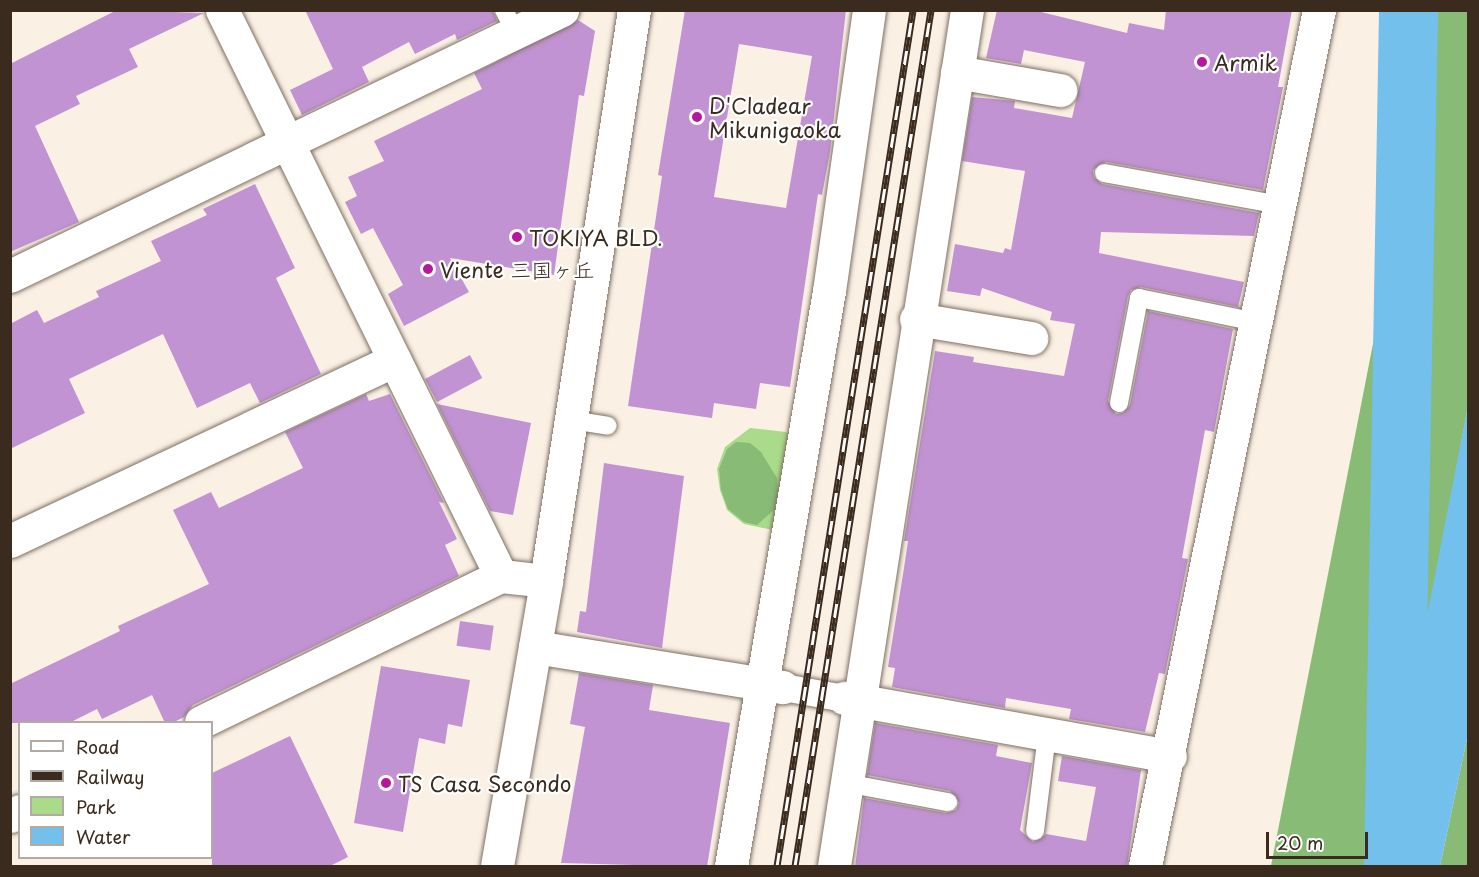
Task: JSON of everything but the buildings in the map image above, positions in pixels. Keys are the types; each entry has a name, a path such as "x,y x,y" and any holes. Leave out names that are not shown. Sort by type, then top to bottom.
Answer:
{"street":[{"path":"222,10 501,576"},
{"path":"10,276 286,143 510,21 562,10"},
{"path":"497,867 572,420 634,10"},
{"path":"731,867 773,685 869,10"},
{"path":"834,867 846,783 851,699 967,10"},
{"path":"1145,867 1170,756 1319,10"},
{"path":"957,72 1060,90"},
{"path":"916,319 1031,338"},
{"path":"10,541 395,360"},
{"path":"205,721 501,576 546,581"},
{"path":"535,648 700,666 773,685 1170,756"}],"lane":[{"path":"1104,173 1280,206"},
{"path":"1119,403 1139,298 1256,322"},
{"path":"572,420 608,426"},
{"path":"1035,831 1047,734"},
{"path":"846,783 948,802"}],"green space":[{"path":"1438,11 1468,11 1468,406 1429,617 1378,866 1271,866"},
{"path":"750,428 786,432 797,441 773,530 744,524 727,510 720,490 717,469 725,447"},
{"path":"736,442 750,443 761,452 777,478 778,496 774,510 757,525 744,522 728,509 721,490 719,469 727,449"},
{"path":"1468,734 1468,866 1440,866"}],"water":[{"path":"1379,10 1438,11 1423,866 1364,866"},
{"path":"1468,406 1468,734 1440,866 1378,866"}],"railway":[{"path":"777,866 913,10"},
{"path":"795,866 931,10"}],"place":[{"name":"Armik","path":"1202,62"},
{"name":"D'Cladear Mikunigaoka","path":"697,117"},
{"name":"TOKIYA BLD.","path":"517,237"},
{"name":"Viente 三国ヶ丘","path":"428,269"},
{"name":"TS Casa Secondo","path":"386,783"}]}
